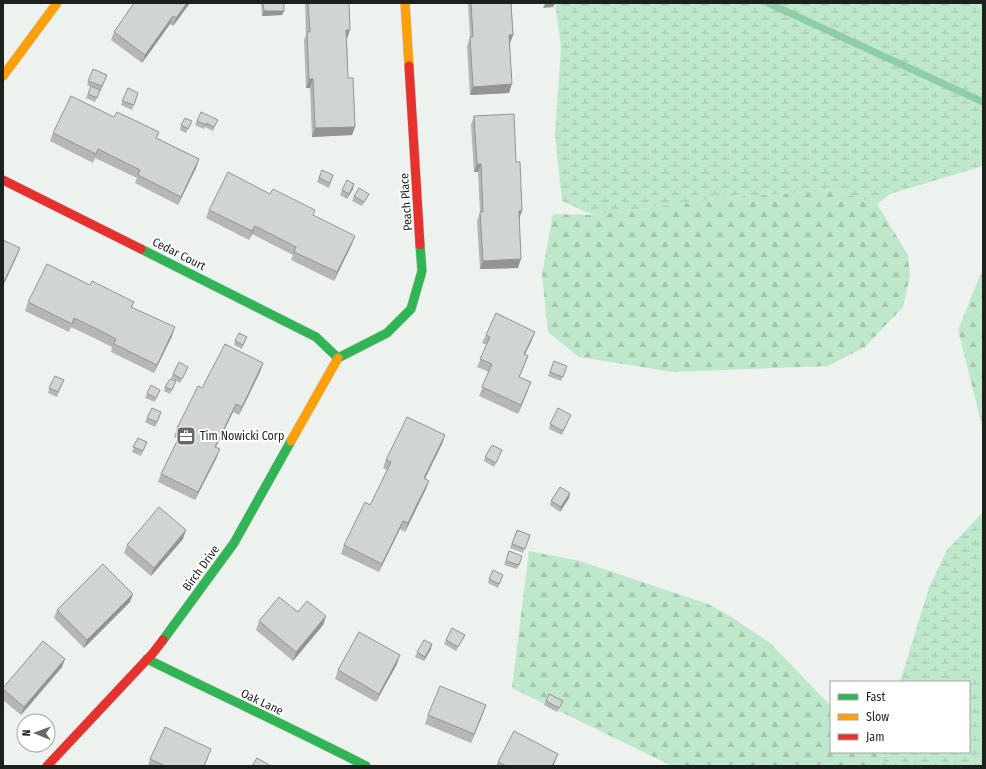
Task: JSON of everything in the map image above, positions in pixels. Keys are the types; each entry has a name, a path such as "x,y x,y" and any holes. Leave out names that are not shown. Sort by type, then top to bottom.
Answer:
{"street":[{"path":"3,76 57,3"},
{"name":"Peach Place","path":"338,358 387,333 412,309 422,271 405,3"},
{"name":"Cedar Court","path":"3,180 316,337 338,358"},
{"name":"Birch Drive","path":"47,766 153,653 234,543 338,358"},
{"name":"Oak Lane","path":"147,659 366,766"}],"green space":[{"path":"555,3 983,3 983,166 890,194 877,204 835,190 732,197 593,215 562,201 555,134 561,47"},
{"path":"835,190 877,204 908,255 910,276 903,307 865,347 828,366 673,372 579,357 548,332 542,274 553,214 593,215 732,197"},
{"path":"983,268 983,430 958,330"},
{"path":"983,512 983,766 886,766 882,753 970,753 970,681 900,681 929,588 947,550"},
{"path":"529,551 580,561 708,604 730,616 770,643 830,705 830,753 882,753 886,766 672,766 512,688"}],"building":[{"path":"134,3 187,3 176,18 173,16 145,55 114,32"},
{"path":"263,3 284,3 284,11 264,11"},
{"path":"308,3 349,3 350,30 346,30 348,78 353,78 355,127 315,128 313,79 309,79 307,32 310,32"},
{"path":"471,3 511,3 513,35 509,35 512,84 473,87 470,37 473,37"},
{"path":"93,69 107,75 102,86 88,81"},
{"path":"91,86 100,90 97,98 88,94"},
{"path":"128,88 138,93 134,105 122,101"},
{"path":"71,96 114,117 117,112 159,132 156,138 199,159 181,197 138,175 140,170 98,149 96,154 53,133"},
{"path":"201,112 218,120 214,127 197,121"},
{"path":"514,114 516,162 520,162 522,211 519,211 521,259 483,261 480,212 483,212 481,164 477,164 474,116"},
{"path":"185,118 192,121 188,129 181,125"},
{"path":"322,170 333,175 330,183 319,178"},
{"path":"228,172 270,194 273,189 315,210 313,215 355,236 337,272 294,252 296,247 255,226 252,231 209,210"},
{"path":"347,180 354,184 349,194 342,190"},
{"path":"359,188 369,194 364,202 354,196"},
{"path":"3,240 20,248 3,284"},
{"path":"47,264 90,285 92,281 134,302 131,307 175,327 157,365 114,344 116,339 95,328 74,318 72,324 28,302"},
{"path":"496,313 535,332 524,354 528,356 519,377 531,382 521,405 482,387 492,364 480,359 490,337 486,335"},
{"path":"239,333 247,337 243,345 235,341"},
{"path":"225,344 263,363 242,407 236,404 215,447 220,449 198,492 161,474 182,431 177,428 198,386 202,388"},
{"path":"554,361 567,366 563,377 550,372"},
{"path":"179,362 188,367 182,379 173,374"},
{"path":"55,376 64,380 58,392 49,388"},
{"path":"170,379 176,381 172,390 165,387"},
{"path":"151,385 160,390 156,398 147,393"},
{"path":"152,408 161,412 157,422 147,418"},
{"path":"558,408 571,415 563,431 550,424"},
{"path":"407,417 445,435 424,478 429,481 408,523 403,521 382,564 344,545 365,502 370,505 381,483 391,462 386,460"},
{"path":"138,438 147,442 143,451 133,447"},
{"path":"492,445 502,450 496,463 485,457"},
{"path":"560,487 570,493 561,507 551,501"},
{"path":"159,507 186,530 154,568 127,545"},
{"path":"517,530 530,535 525,549 512,544"},
{"path":"509,551 522,556 519,565 506,561"},
{"path":"103,564 133,594 87,640 57,610"},
{"path":"493,570 503,575 499,584 489,579"},
{"path":"279,597 298,612 307,601 326,616 296,652 259,621"},
{"path":"452,628 465,635 458,647 446,640"},
{"path":"359,632 400,655 379,694 338,670"},
{"path":"424,640 432,644 425,657 417,652"},
{"path":"43,641 65,659 24,707 3,688"},
{"path":"440,686 486,705 474,734 428,715"},
{"path":"549,694 563,701 559,708 546,701"},
{"path":"165,727 211,749 204,766 165,766 150,759"},
{"path":"514,731 558,754 552,766 506,766 498,762"},
{"path":"257,758 271,766 252,766"}],"waterway":[{"path":"768,3 983,102"}],"traffic: fast":[{"path":"338,358 387,333 411,309 422,271 420,245"},
{"path":"141,249 316,337 338,358"},
{"path":"163,640 234,543 291,441"},
{"path":"147,659 366,766"}],"traffic: slow":[{"path":"3,76 57,3"},
{"path":"405,3 409,66"},
{"path":"291,441 338,358"}],"traffic: jam":[{"path":"409,66 420,245"},
{"path":"3,180 141,249"},
{"path":"47,766 153,653 163,640"}],"place":[{"name":"Tim Nowicki Corp","path":"186,436"}]}
